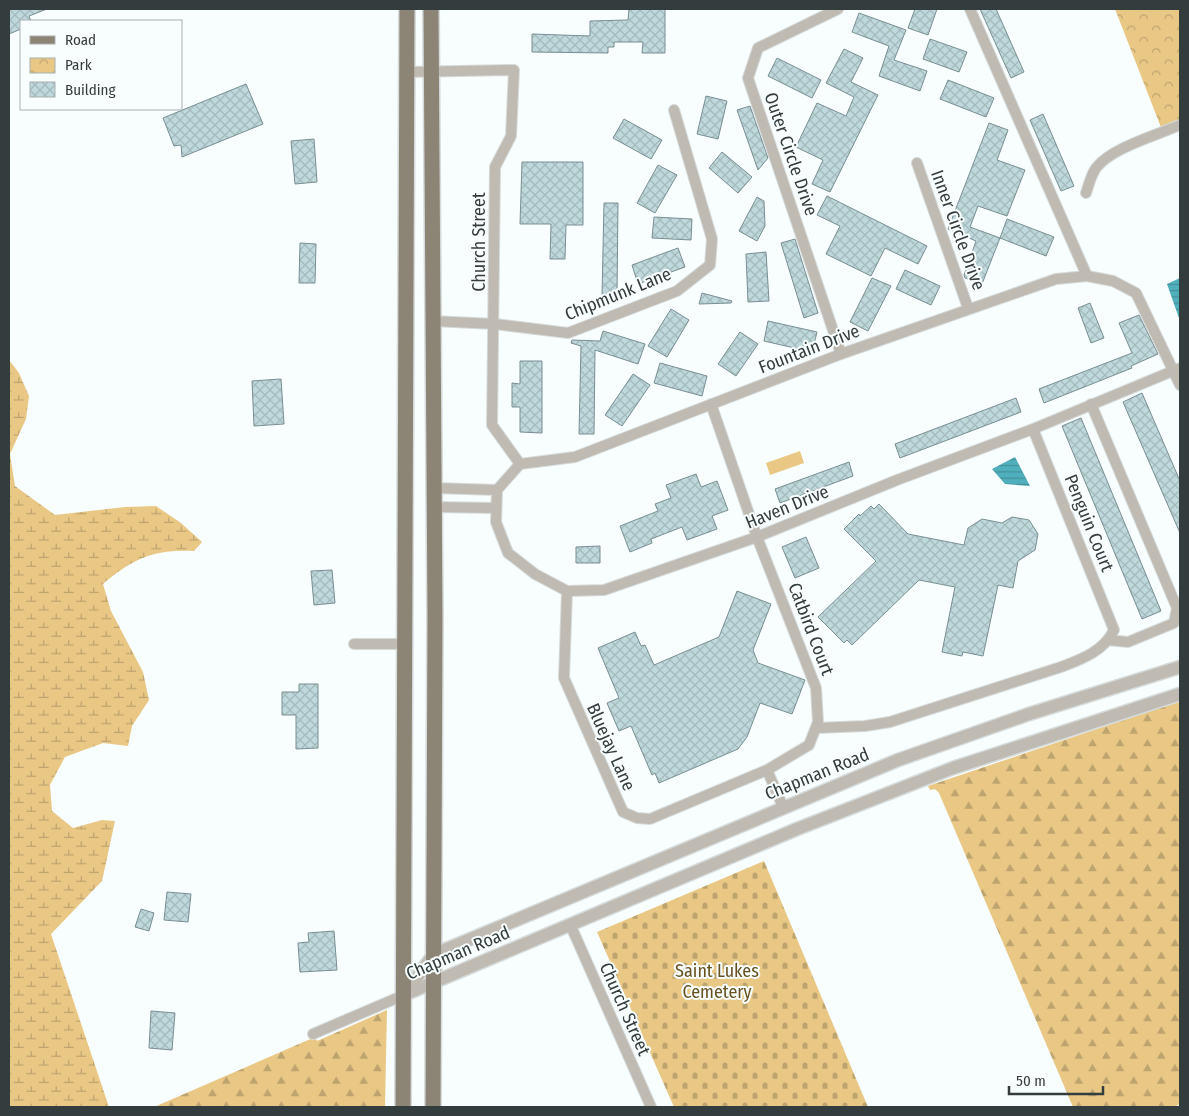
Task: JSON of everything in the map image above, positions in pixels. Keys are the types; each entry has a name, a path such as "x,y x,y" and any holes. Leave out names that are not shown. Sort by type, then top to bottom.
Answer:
{"main road":[{"path":"403,1107 407,9"},
{"path":"431,9 434,488 433,1107"}],"street":[{"name":"Outer Circle Drive","path":"838,9 758,48 748,78 841,354"},
{"path":"970,9 1088,276"},
{"name":"Church Street","path":"407,72 514,70 511,136 495,168 495,324 492,425 520,464"},
{"name":"Chipmunk Lane","path":"432,322 495,324 568,333 677,290 710,265 712,239 674,110"},
{"path":"1086,193 1097,166 1111,154 1180,125"},
{"name":"Inner Circle Drive","path":"917,163 968,308"},
{"name":"Fountain Drive","path":"520,464 575,457 841,354 1056,278 1088,276 1113,281 1136,293 1177,369 1180,384"},
{"name":"Haven Drive","path":"495,508 496,522 508,553 535,574 567,591 604,590 758,537 897,480 1033,429 1177,369"},
{"name":"Catbird Court","path":"712,404 758,537 816,688 818,722 809,745 767,770"},
{"path":"816,728 865,726 890,722 1061,667 1084,658 1108,640 1128,642 1174,623 1178,615 1177,608 1091,404"},
{"name":"Penguin Court","path":"1033,429 1114,630 1108,640"},
{"path":"434,507 495,508 497,490 520,464"},
{"path":"434,488 497,490"},
{"name":"Bluejay Lane","path":"567,591 564,678 623,812 637,818 650,819 767,770"},
{"path":"354,644 404,644"},
{"name":"Chapman Road","path":"404,995 434,954 898,760 992,727 1180,667"},
{"name":"Chapman Road","path":"404,995 796,829 953,768 1180,694"},
{"path":"767,770 783,807"},
{"name":"Church Street","path":"570,924 651,1107"},
{"path":"313,1034 404,995"}],"green space":[{"path":"1115,9 1180,9 1180,122 1162,130"},
{"path":"9,360 19,373 29,396 26,419 10,454 15,486 55,515 125,507 156,506 181,523 202,542 194,551 167,552 144,557 124,568 103,584 111,611 143,672 149,700 132,726 128,746 103,743 65,757 50,785 52,811 73,828 102,820 115,821 102,881 51,934 109,1107 9,1107"},
{"path":"800,451 804,463 770,475 766,463"},
{"path":"1180,701 1180,1104 1174,1107 1073,1107 939,793 935,789 930,790 928,786"},
{"name":"Saint Lukes Cemetery","path":"764,861 868,1107 674,1107 597,932"},
{"path":"387,1010 385,1107 154,1107 315,1037 317,1041"}],"water":[{"path":"1180,278 1180,321 1167,284"},
{"path":"1015,457 1030,486 1005,484 992,469"}],"building":[{"path":"9,9 47,9 29,16 31,20 20,20 20,29 9,34"},
{"path":"629,9 665,9 665,53 642,53 643,42 614,42 614,47 608,47 608,53 532,52 532,34 590,36 590,21 628,20"},
{"path":"915,9 937,9 928,35 908,28"},
{"path":"980,9 996,9 1024,72 1011,78"},
{"path":"859,13 906,30 894,60 927,71 920,91 879,76 889,46 852,32"},
{"path":"930,39 967,52 959,72 923,59"},
{"path":"844,49 863,58 851,82 878,95 830,192 812,184 823,160 796,147 817,103 846,116 854,97 826,83"},
{"path":"777,58 821,80 812,98 768,76"},
{"path":"948,80 994,98 986,117 940,99"},
{"path":"246,84 263,124 182,157 181,145 174,146 163,118"},
{"path":"706,96 727,101 718,139 697,134"},
{"path":"750,106 768,158 758,170 737,110"},
{"path":"1043,114 1074,186 1061,191 1030,120"},
{"path":"624,119 662,140 651,159 613,138"},
{"path":"989,123 1008,130 997,160 1025,170 1007,216 978,206 970,227 1000,238 982,284 965,278 964,275 976,241 948,229"},
{"path":"314,139 317,182 295,184 291,141"},
{"path":"722,152 752,177 738,193 709,168"},
{"path":"522,162 583,162 583,225 566,225 565,259 550,259 551,224 520,224"},
{"path":"658,165 677,175 655,213 637,203"},
{"path":"827,196 927,246 918,264 885,248 871,276 826,254 840,226 817,215"},
{"path":"757,197 764,201 765,226 757,241 739,231"},
{"path":"604,203 618,203 617,296 602,296"},
{"path":"654,217 692,219 691,240 652,238"},
{"path":"1007,219 1054,237 1046,256 1000,238"},
{"path":"795,239 818,313 804,318 781,243"},
{"path":"300,243 316,244 315,283 299,283"},
{"path":"678,248 685,267 638,284 632,265"},
{"path":"766,252 769,301 748,302 746,254"},
{"path":"905,270 940,286 931,305 896,289"},
{"path":"872,278 891,286 868,331 850,322"},
{"path":"702,293 732,301 731,303 699,304"},
{"path":"1090,303 1104,338 1091,343 1078,308"},
{"path":"671,309 689,320 667,357 648,346"},
{"path":"1139,315 1158,354 1131,366 1132,368 1044,403 1039,389 1132,353 1119,323"},
{"path":"768,321 817,332 812,352 764,341"},
{"path":"603,331 645,344 638,364 595,350 594,434 579,434 581,346 571,343 572,340 600,341"},
{"path":"740,332 758,344 736,376 718,364"},
{"path":"520,361 542,361 542,433 520,432 520,407 512,407 512,383 520,384"},
{"path":"660,363 707,376 702,396 654,383"},
{"path":"633,374 650,385 622,426 605,415"},
{"path":"281,379 284,424 254,426 252,381"},
{"path":"1142,393 1180,481 1180,533 1123,402"},
{"path":"1016,398 1021,412 900,458 895,444"},
{"path":"1081,418 1161,611 1142,619 1062,426"},
{"path":"849,462 853,476 780,503 775,489"},
{"path":"696,474 701,487 717,481 728,510 712,516 717,529 687,540 682,527 651,539 652,543 630,552 620,526 658,511 655,504 671,498 666,485"},
{"path":"879,504 908,534 964,545 968,528 982,519 1002,523 1012,517 1029,520 1038,534 1035,550 1018,561 1013,588 998,585 983,656 963,652 962,656 942,652 955,587 919,580 852,645 847,640 844,643 818,617 876,561 844,529 859,514 860,516 871,506 874,509"},
{"path":"806,537 819,568 795,578 782,547"},
{"path":"600,546 600,563 576,563 576,547"},
{"path":"332,570 335,603 314,605 311,571"},
{"path":"737,591 771,604 753,650 758,663 805,680 792,714 760,703 747,737 738,749 659,783 655,773 652,775 631,726 619,731 607,703 619,698 598,648 635,632 641,646 645,645 654,665 719,637"},
{"path":"299,684 318,684 318,748 296,749 296,715 282,715 282,692 299,692"},
{"path":"167,892 191,894 188,922 164,920"},
{"path":"141,909 154,913 149,931 135,927"},
{"path":"334,931 337,970 300,972 298,943 309,942 308,933"},
{"path":"151,1011 175,1013 172,1050 149,1048"}]}
